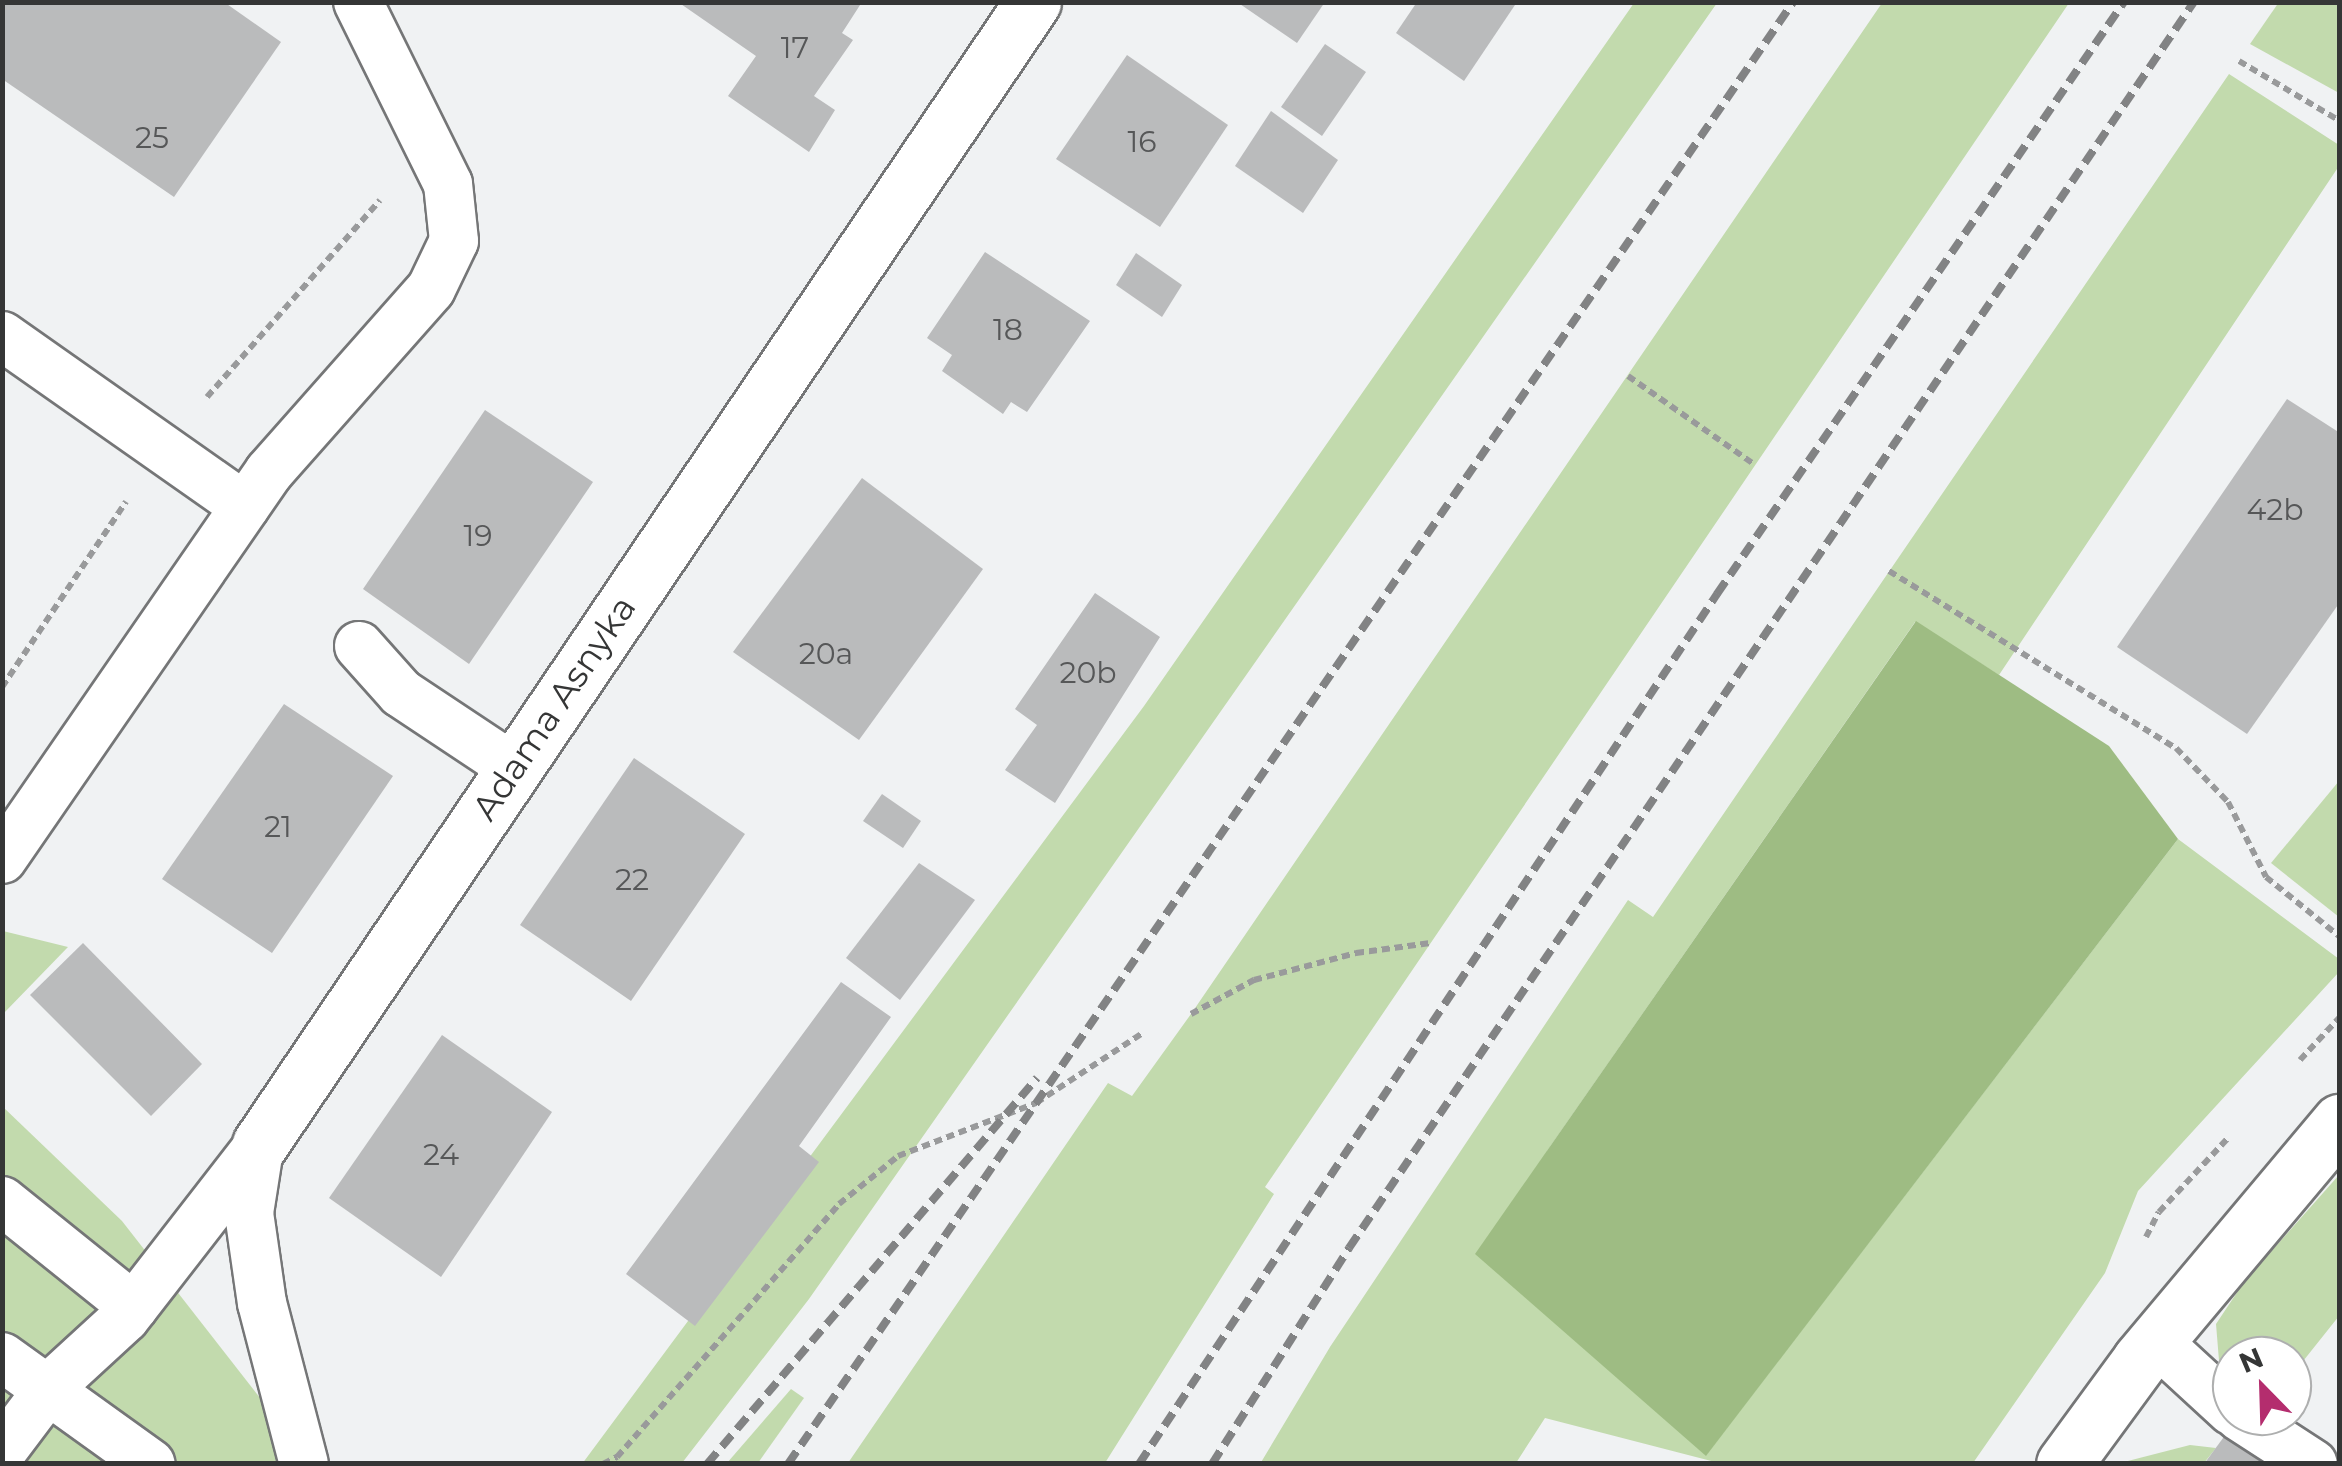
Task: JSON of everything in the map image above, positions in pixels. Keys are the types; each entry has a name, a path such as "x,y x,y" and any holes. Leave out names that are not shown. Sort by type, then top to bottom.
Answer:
{"street":[{"name":"Adama Asnyka","path":"260,1144 1033,2"},
{"path":"2064,1464 2156,1341 2340,1122"}],"lane":[{"path":"2,859 245,507 430,289 454,241 448,184 358,2"},
{"path":"2,336 245,507"},
{"path":"359,646 401,693 514,768"},
{"path":"2,1451 51,1386 134,1307 260,1144"},
{"name":"Adama Asnyka","path":"260,1144 249,1213 262,1303 304,1464"},
{"path":"2,1200 134,1307"},
{"path":"2156,1341 2212,1393"},
{"path":"2,1357 51,1386 152,1464"},
{"path":"2270,1436 2313,1464"}],"path":[{"path":"2239,61 2340,122"},
{"path":"2,687 162,449 391,188"},
{"path":"1628,376 1755,466"},
{"path":"1889,571 2176,748 2228,802 2266,877 2340,937"},
{"path":"1191,1014 1254,980 1356,952 1430,943"},
{"path":"604,1464 617,1457 839,1204 898,1156 1036,1103 1144,1032"}],"green space":[{"path":"2279,2 2339,3 2339,93 2250,44"},
{"path":"1634,3 1717,3 809,1299 682,1463 582,1464 1144,706"},
{"path":"1882,3 2069,3 1265,1187 1274,1194 1105,1463 848,1463 1108,1083 1132,1096 1191,1014"},
{"path":"2229,74 2339,145 2339,166 1999,675 1915,622 1547,1151 1706,1455 2178,839 2339,959 2339,972 2138,1191 2105,1273 1973,1463 1719,1463 1545,1418 1516,1463 1260,1464 1330,1347 1628,900 1653,917"},
{"path":"1916,621 2109,746 2178,839 1706,1456 1475,1254"},
{"path":"2339,781 2339,917 2271,863"},
{"path":"2,931 68,947 3,1014"},
{"path":"2,1106 122,1221 282,1426 281,1463 3,1463"},
{"path":"2339,1175 2339,1316 2312,1350 2312,1336 2217,1336 2216,1324 2244,1282"},
{"path":"791,1389 804,1398 758,1463 727,1463"},
{"path":"2190,1445 2216,1448 2204,1463 2120,1463"}],"building":[{"path":"2,2 224,2 281,42 174,197 2,79"},
{"path":"678,2 862,2 842,33 853,40 814,96 835,110 809,152 728,96 756,56"},
{"path":"1237,2 1325,2 1297,43"},
{"path":"1417,2 1517,2 1464,81 1396,33"},
{"path":"1325,44 1366,72 1322,136 1281,107"},
{"path":"1127,55 1228,125 1160,227 1056,159"},
{"path":"1271,111 1338,160 1303,213 1235,166"},
{"path":"985,252 1090,321 1027,412 1011,402 1003,414 942,371 952,355 927,338"},
{"path":"1136,253 1182,285 1162,317 1116,285"},
{"path":"2287,399 2340,433 2340,602 2247,734 2117,647"},
{"path":"485,410 593,482 469,664 363,589"},
{"path":"862,478 983,569 859,740 733,652"},
{"path":"1095,593 1160,637 1055,803 1005,770 1037,725 1015,709"},
{"path":"284,704 393,776 272,953 162,879"},
{"path":"634,758 745,834 631,1001 520,925"},
{"path":"882,794 921,821 903,848 863,821"},
{"path":"919,863 975,900 900,1000 846,958"},
{"path":"83,943 202,1064 151,1116 30,995"},
{"path":"841,982 891,1017 799,1146 819,1162 695,1326 626,1274"},
{"path":"442,1035 552,1112 441,1277 329,1198"},
{"path":"2225,1436 2229,1436 2265,1464 2204,1464"}],"railway":[{"path":"788,1464 1793,2"},
{"path":"1139,1464 1717,594 2124,2"},
{"path":"1212,1464 1349,1248 2194,2"},
{"path":"707,1464 1037,1078"}]}
